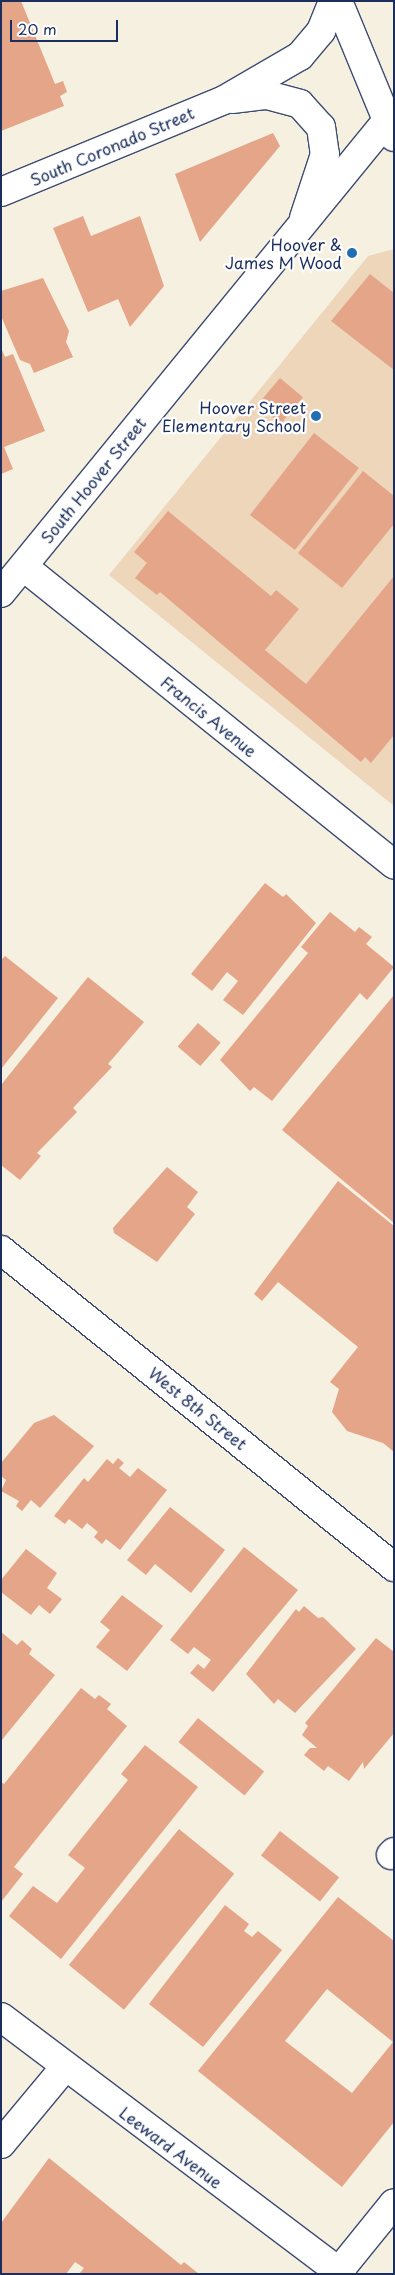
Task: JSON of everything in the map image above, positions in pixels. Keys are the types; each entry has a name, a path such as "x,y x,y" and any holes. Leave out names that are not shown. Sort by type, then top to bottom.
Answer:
{"street":[{"name":"South Coronado Street","path":"1,192 224,100 300,56 321,31 333,1"},
{"path":"338,1 391,124"},
{"name":"South Coronado Street","path":"224,100 267,95 300,104 321,127 325,154 304,218"},
{"name":"South Hoover Street","path":"1,593 24,567 304,218 391,124"},
{"name":"Francis Avenue","path":"24,567 394,865"},
{"name":"West 8th Street","path":"1,1250 394,1567"},
{"name":"Leeward Avenue","path":"1,2017 64,2068 341,2273"},
{"path":"1,2144 64,2068"},
{"path":"341,2273 394,2203"}],"shaded area":[{"name":"Hoover Street Elementary School","path":"394,249 394,806 109,575 368,256"}],"building":[{"path":"1,1 21,1 55,84 63,81 67,92 60,96 64,106 1,131"},
{"path":"273,133 280,146 200,242 175,174"},
{"path":"83,216 91,236 140,216 164,286 130,327 118,299 88,312 53,228"},
{"path":"370,274 394,293 394,370 331,321"},
{"path":"43,278 69,331 66,342 73,357 34,373 30,364 20,360 1,316 1,291"},
{"path":"1,348 5,357 13,354 45,431 4,447 13,469 1,474"},
{"path":"280,378 303,397 280,424 258,405"},
{"path":"314,433 359,468 295,550 250,515"},
{"path":"363,471 394,496 394,524 342,588 298,553"},
{"path":"168,511 271,596 276,590 299,609 265,650 306,684 394,576 394,735 371,763 365,757 361,762 160,592 157,595 135,578 147,563 134,552"},
{"path":"265,883 283,897 286,894 316,923 243,1015 223,1000 238,981 227,972 212,991 191,974"},
{"path":"330,912 355,932 359,927 372,937 366,944 394,967 367,1000 360,993 272,1101 254,1087 250,1091 220,1060 308,953 301,947"},
{"path":"5,956 58,998 1,1069 1,960"},
{"path":"88,977 144,1022 108,1064 112,1067 73,1108 77,1112 37,1153 41,1156 20,1180 1,1165 1,1085"},
{"path":"394,995 394,1223 282,1130"},
{"path":"198,1023 221,1043 200,1066 178,1046"},
{"path":"167,1167 198,1192 187,1207 195,1214 157,1262 114,1233 113,1228"},
{"path":"338,1181 394,1226 394,1452 383,1443 347,1431 332,1412 339,1389 330,1382 358,1347 278,1282 262,1301 254,1294"},
{"path":"54,1415 94,1446 40,1508 31,1500 22,1511 16,1506 19,1501 1,1491 6,1480 1,1476 1,1463 34,1423"},
{"path":"118,1458 124,1463 119,1468 130,1477 138,1468 167,1490 120,1550 106,1539 102,1544 94,1537 98,1532 87,1523 82,1529 69,1519 65,1524 54,1516 84,1478 88,1482 107,1459 113,1464"},
{"path":"170,1507 225,1550 191,1593 155,1564 146,1575 127,1560"},
{"path":"244,1547 298,1590 213,1692 190,1673 198,1664 204,1669 211,1660 194,1647 188,1654 170,1640"},
{"path":"26,1549 57,1573 47,1588 62,1599 50,1614 39,1605 31,1615 1,1592 1,1580"},
{"path":"122,1595 163,1626 127,1671 96,1647 110,1630 100,1622"},
{"path":"304,1606 318,1618 323,1617 356,1649 295,1713 278,1699 274,1704 246,1674 296,1609 299,1612"},
{"path":"1,1632 17,1645 22,1640 32,1649 29,1654 55,1675 1,1741"},
{"path":"376,1638 394,1652 394,1733 364,1769 363,1762 349,1781 328,1766 324,1771 304,1755 310,1748 317,1748 302,1735 308,1726 305,1723"},
{"path":"81,1688 95,1699 99,1695 111,1704 107,1709 127,1726 14,1867 23,1874 1,1902 1,1782 4,1784"},
{"path":"198,1718 264,1771 245,1796 178,1742"},
{"path":"145,1745 198,1787 61,1959 9,1916 33,1886 57,1903 85,1868 68,1855 128,1780 121,1774"},
{"path":"179,1829 234,1874 124,2010 69,1965"},
{"path":"280,1831 339,1877 320,1902 261,1855"},
{"path":"338,1897 394,1941 394,2122 342,2187 198,2071","holes":["327,1989 393,2042 352,2093 285,2041"]},
{"path":"225,1905 249,1924 244,1931 252,1937 258,1931 282,1950 203,2047 149,2004"},
{"path":"49,2158 181,2265 184,2262 199,2274 79,2274 84,2268 75,2262 66,2274 1,2274 1,2223"}],"place":[{"name":"Hoover & James M Wood","path":"352,253"},
{"name":"Hoover Street Elementary School","path":"316,416"}]}
